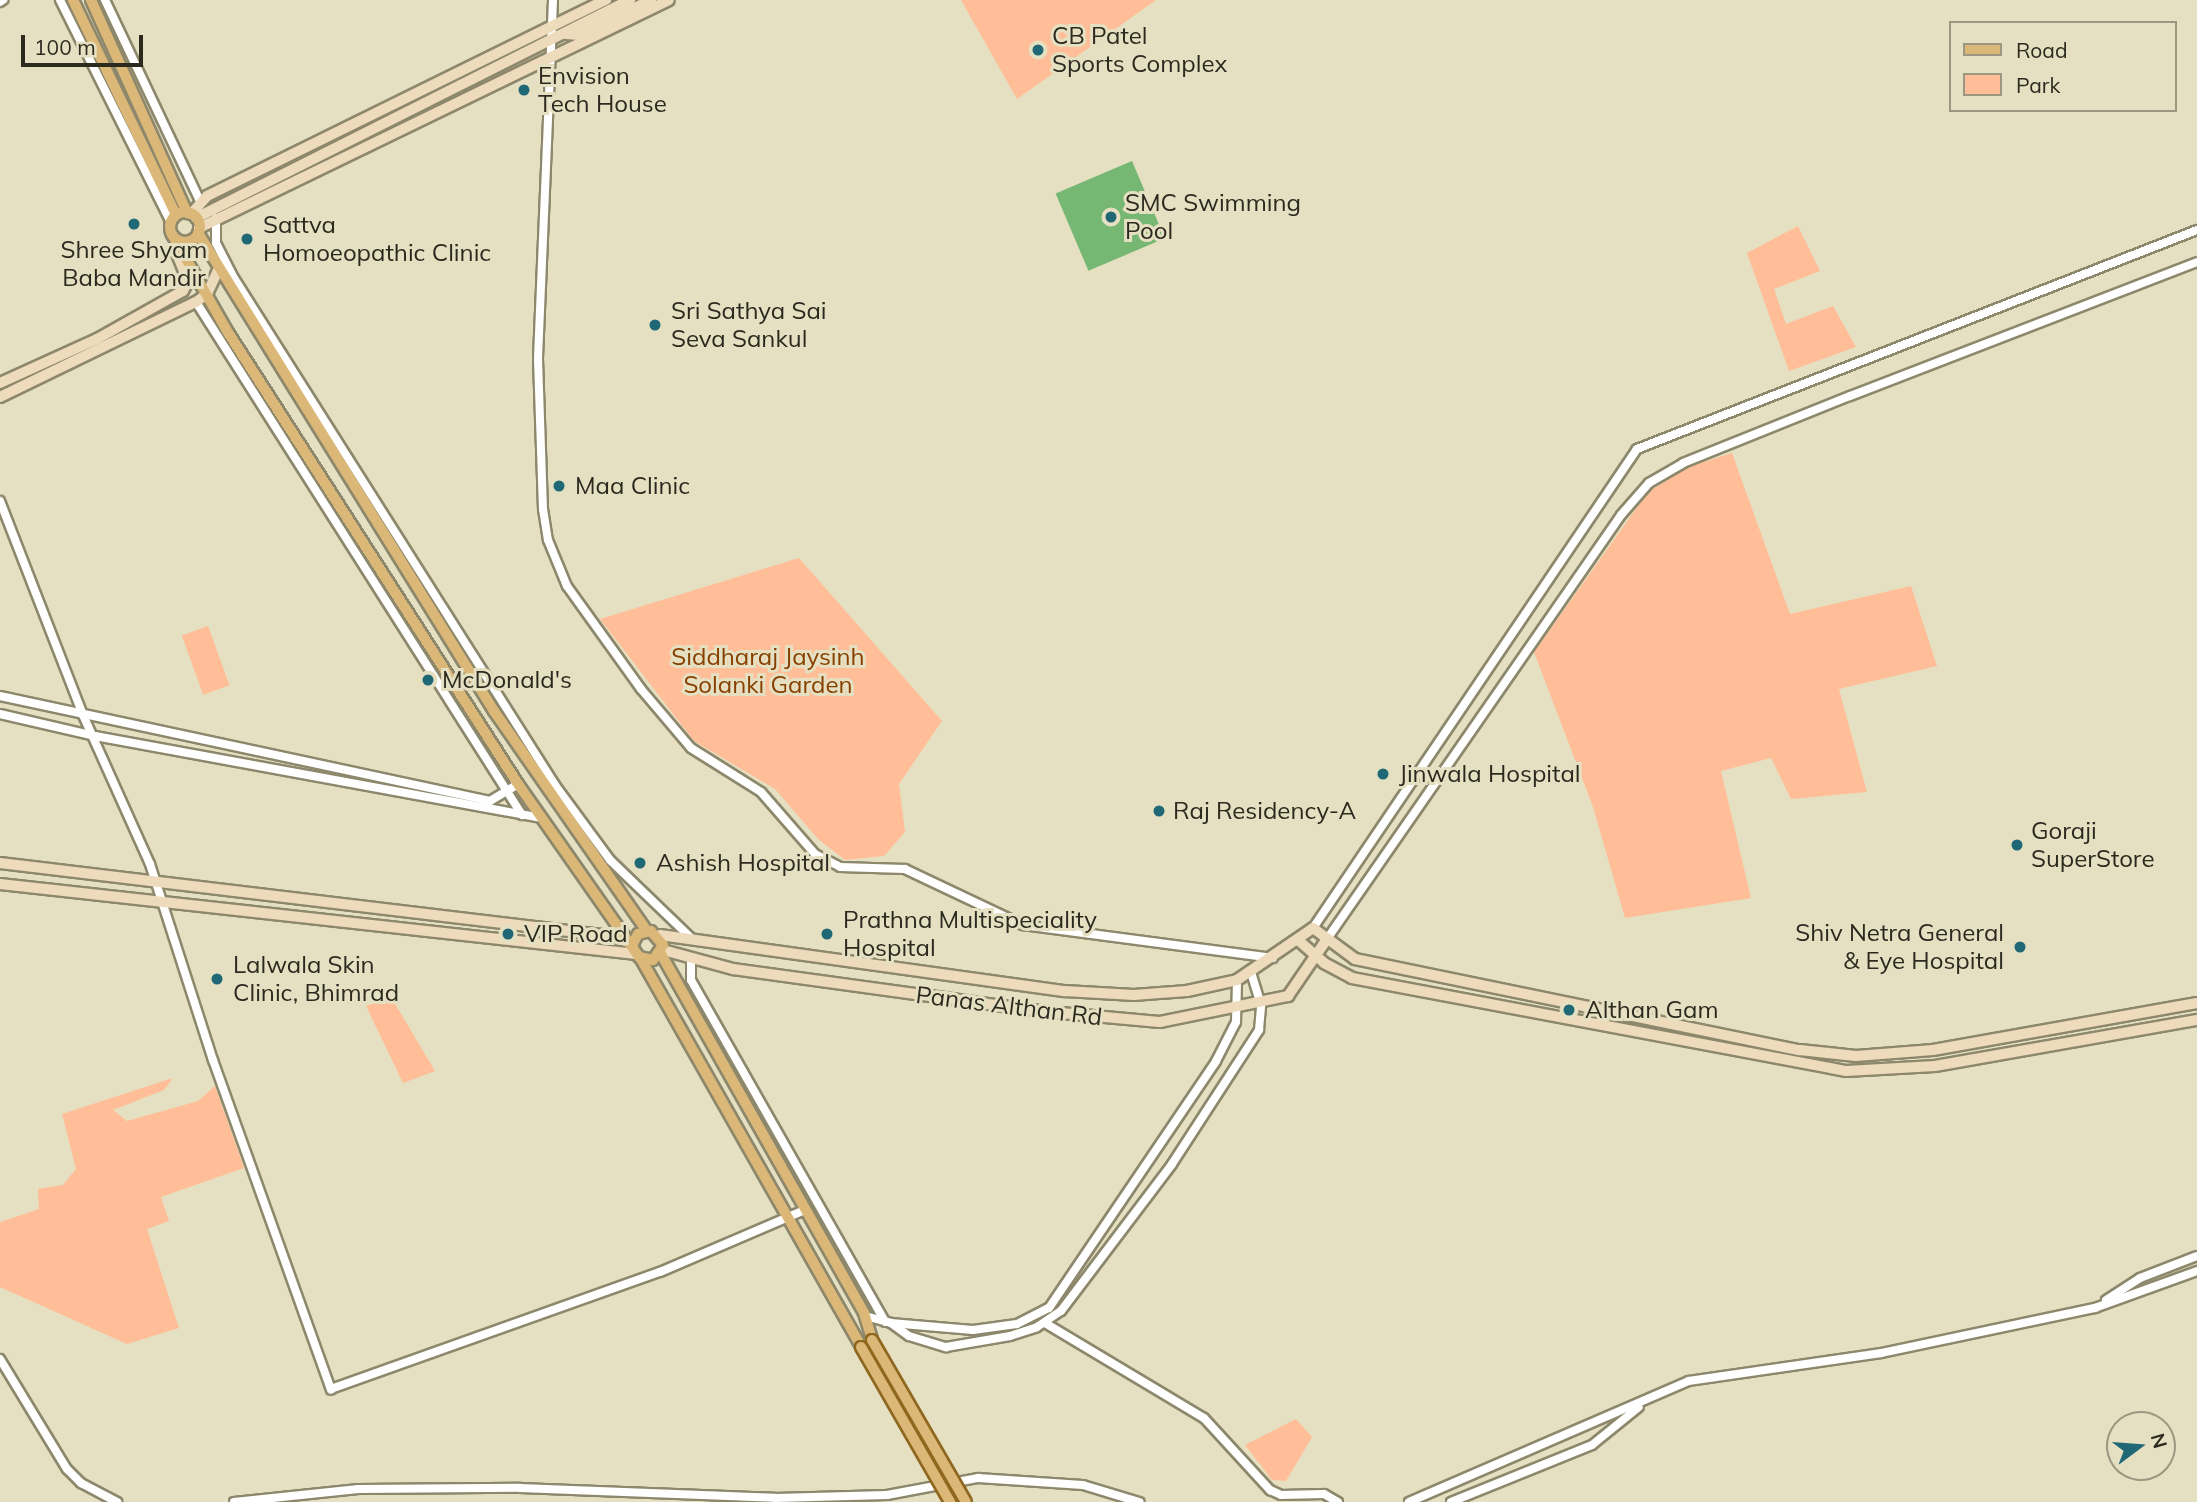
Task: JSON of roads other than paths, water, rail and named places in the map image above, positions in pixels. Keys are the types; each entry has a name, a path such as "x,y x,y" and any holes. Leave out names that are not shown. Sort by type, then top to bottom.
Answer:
{"main road":[{"path":"73,0 188,221 570,815 647,931 660,935 662,952 850,1288 865,1316 872,1340 967,1502"},
{"path":"91,0 188,221 187,242 175,240"},
{"path":"0,383 97,340 183,291 188,281 176,252 175,240 200,201 606,0"},
{"path":"188,221 551,43 630,0"},
{"path":"566,34 579,35 651,0"},
{"path":"188,221 216,218 669,0"},
{"path":"175,240 517,784 637,952 734,1135 787,1219 843,1326 861,1347 950,1502"},
{"path":"0,397 195,302 207,294 219,268"},
{"path":"313,483 323,477"},
{"path":"0,863 611,936 653,960 662,952"},
{"path":"0,884 162,904 637,952"},
{"path":"582,896 593,889"},
{"path":"1313,928 1355,959 1801,1050 1856,1056 1933,1050 2197,1003"},
{"name":"Panas Althan Rd","path":"660,935 771,953 1088,993 1187,991 1237,980 1273,958 1313,928"},
{"path":"637,952 647,931"},
{"name":"Panas Althan Rd","path":"662,952 691,961 1084,1016 1170,1022 1262,1005 1288,996 1328,939"},
{"path":"1298,940 1317,957 1364,981 1846,1071 1936,1066 2197,1020"},
{"path":"850,1288 863,1282"}],"street":[{"path":"60,0 188,221"},
{"path":"105,0 200,201"},
{"path":"554,0 549,58 538,359 543,509 548,540 567,586 641,689 691,748 711,765 761,792 815,854 840,867 905,869 1023,925 1273,958"},
{"path":"216,218 216,243 232,275 340,456"},
{"path":"1313,928 1637,449 2197,230"},
{"path":"1328,939 1621,515 1649,483 1683,463 1811,411 2197,262"},
{"path":"195,302 523,815"},
{"path":"0,501 83,715 95,736 155,880 331,1389 660,1272 805,1210"},
{"path":"0,696 490,800 517,784"},
{"path":"0,714 95,736 541,818"},
{"path":"587,839 691,938"},
{"path":"691,961 691,980 888,1323 915,1339 946,1347 1010,1336 1045,1323 1061,1311 1171,1164 1259,1030 1262,1005 1251,972"},
{"path":"865,1316 888,1323 973,1331 1017,1324 1049,1308 1216,1061 1236,1022 1237,980"},
{"path":"2095,1308 2140,1278 2197,1256"},
{"path":"1409,1502 1689,1381 1881,1353 2095,1308 2197,1271"},
{"path":"1045,1323 1204,1418 1270,1490 1282,1495 1324,1494 1338,1502"},
{"path":"0,1359 67,1469 81,1483 117,1502"},
{"path":"1451,1502 1592,1445 1646,1400"},
{"path":"234,1502 358,1489 520,1488 775,1498 877,1495 978,1478 1083,1485 1139,1502"}],"place":[{"name":"CB Patel Sports Complex","path":"1038,50"},
{"name":"Envision Tech House","path":"524,90"},
{"name":"SMC Swimming Pool","path":"1111,217"},
{"name":"Shree Shyam Baba Mandir","path":"134,224"},
{"name":"Sattva Homoeopathic Clinic","path":"247,239"},
{"name":"Sri Sathya Sai Seva Sankul","path":"655,325"},
{"name":"Maa Clinic","path":"559,486"},
{"name":"McDonald's","path":"428,680"},
{"name":"Jinwala Hospital","path":"1383,774"},
{"name":"Raj Residency-A","path":"1159,811"},
{"name":"Goraji SuperStore","path":"2017,845"},
{"name":"Ashish Hospital","path":"640,863"},
{"name":"VIP Road","path":"508,934"},
{"name":"Prathna Multispeciality Hospital","path":"827,934"},
{"name":"Shiv Netra General & Eye Hospital","path":"2020,947"},
{"name":"Lalwala Skin Clinic, Bhimrad","path":"217,979"},
{"name":"Althan Gam","path":"1569,1010"}],"park label":[{"name":"Siddharaj Jaysinh Solanki Garden","path":"768,671"}]}
